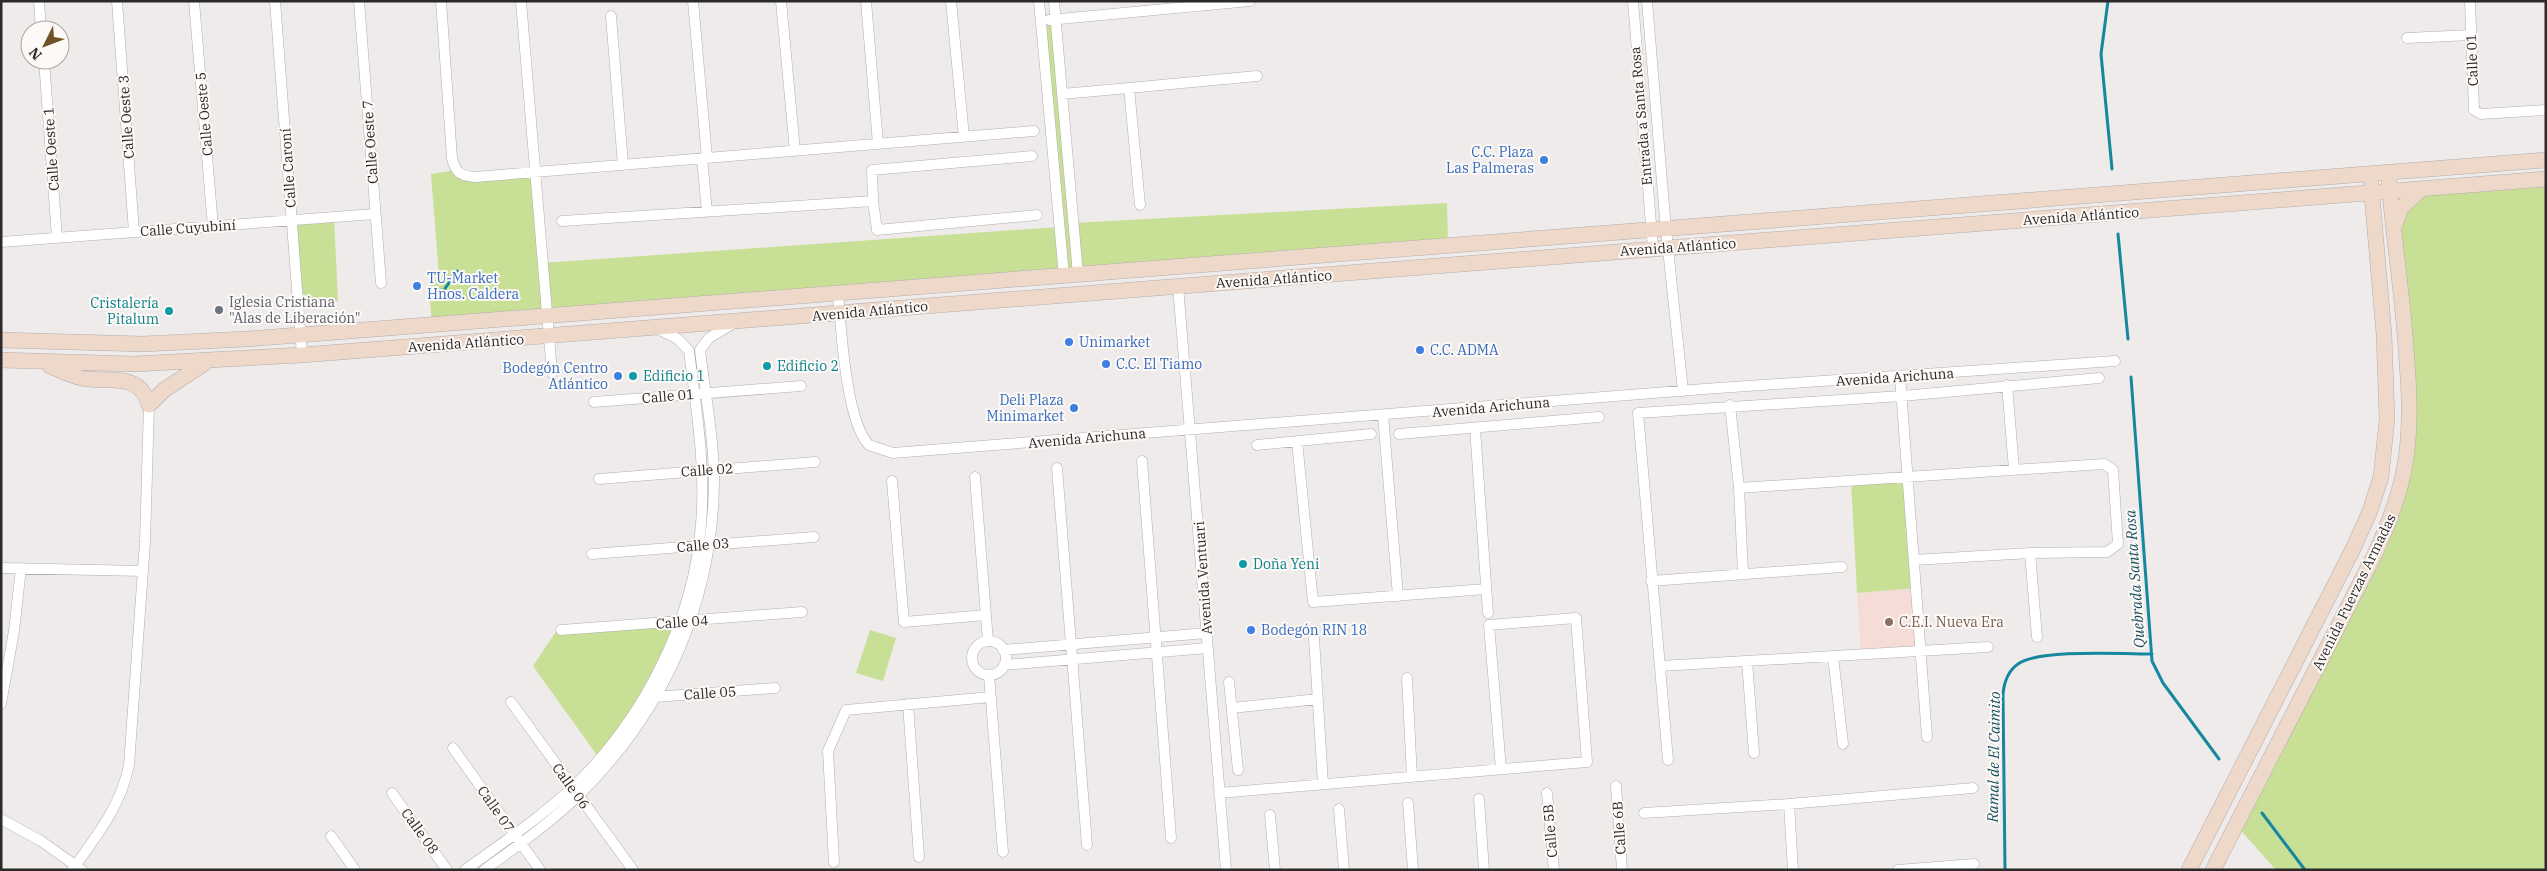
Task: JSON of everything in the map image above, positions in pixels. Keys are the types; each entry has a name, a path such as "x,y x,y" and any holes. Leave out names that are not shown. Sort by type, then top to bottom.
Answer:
{"main road":[{"name":"Avenida Atlántico","path":"1,340 143,344 300,335 2388,174 2546,160"},
{"name":"Avenida Fuerzas Armadas","path":"2213,870 2374,556 2388,524 2400,488 2407,451 2409,400 2405,328 2388,174"},
{"name":"Avenida Fuerzas Armadas","path":"2188,870 2333,589 2363,528 2376,494 2384,458 2387,419 2384,334 2370,175"},
{"name":"Avenida Atlántico","path":"1,360 134,364 302,355 2546,179"},
{"path":"2394,226 2401,208 2421,189"},
{"path":"2344,195 2358,201 2374,220"},
{"path":"42,362 82,378 126,381 142,390 149,405 164,390 207,361"}],"street":[{"path":"39,1 40,20"},
{"name":"Calle Oeste 3","path":"117,1 134,232"},
{"name":"Calle Oeste 5","path":"194,1 213,226"},
{"name":"Calle Caroní","path":"275,1 302,355"},
{"name":"Calle Oeste 7","path":"359,1 380,283"},
{"path":"441,1 452,158 455,170 462,176 475,177 1034,131"},
{"path":"521,1 552,373"},
{"path":"693,1 707,212"},
{"path":"781,1 795,151"},
{"path":"866,1 878,144"},
{"path":"951,1 964,137"},
{"path":"1039,1 1071,276"},
{"path":"1054,1 1062,94 1071,276"},
{"path":"1041,20 1248,1"},
{"name":"Entrada a Santa Rosa","path":"1633,1 1658,230"},
{"name":"Entrada a Santa Rosa","path":"1648,1 1658,230"},
{"name":"Calle 01","path":"2470,1 2474,106 2476,112 2481,114 2546,110"},
{"path":"611,16 623,165"},
{"path":"2408,38 2471,34"},
{"name":"Calle Oeste 1","path":"45,70 57,238"},
{"path":"1062,94 1257,76"},
{"path":"1129,88 1140,205"},
{"path":"1032,156 872,170 873,201 877,230 1037,215"},
{"path":"562,221 873,201"},
{"name":"Calle Cuyubiní","path":"1,242 375,214"},
{"path":"1658,230 1661,248"},
{"path":"1658,230 1683,391"},
{"name":"Avenida Ventuari","path":"1178,286 1226,870"},
{"path":"838,294 840,314"},
{"name":"Avenida Arichuna","path":"840,314 853,412 860,433 869,445 881,450 906,453 1683,391 2115,361"},
{"path":"484,870 521,843 620,750 655,697 677,655 691,622 703,582 710,544 713,470 700,350 709,338 736,322"},
{"path":"465,870 575,791 606,750 646,691 679,622 693,578 699,545 702,525 702,470 689,351 678,339 656,328"},
{"path":"1900,376 1927,737"},
{"path":"1668,760 1638,413 1730,405 1902,396 2099,378"},
{"path":"2007,385 2014,469"},
{"name":"Calle 01","path":"594,402 801,386"},
{"path":"1,819 40,841 77,868 116,806 126,779 131,751 143,570 149,405"},
{"path":"1730,405 1744,573"},
{"path":"1384,415 1398,596"},
{"path":"1399,434 1599,417"},
{"path":"1475,428 1488,613"},
{"path":"1257,445 1371,434"},
{"path":"1297,441 1313,602 1486,589"},
{"path":"1142,461 1171,838"},
{"name":"Calle 02","path":"599,479 815,462"},
{"path":"1738,488 2104,464 2113,470 2118,544 2113,550 2107,552 2030,553 1914,560"},
{"path":"1057,468 1087,845"},
{"path":"975,477 988,642"},
{"path":"892,481 904,622 986,615"},
{"name":"Calle 03","path":"592,554 814,537"},
{"path":"2030,553 2037,637"},
{"path":"1651,580 1842,567"},
{"path":"1,568 143,570"},
{"path":"1,704 14,631 21,568"},
{"name":"Calle 04","path":"562,630 691,622 802,612"},
{"path":"1219,794 1586,762 1576,618 1490,625 1501,769"},
{"path":"1003,650 1207,633"},
{"path":"1314,638 1323,784"},
{"path":"988,642 997,644 1003,650 1006,657 1004,665 999,672 990,675 979,671 975,667 973,656 977,646 988,642"},
{"path":"1660,666 1988,647"},
{"path":"1004,665 1208,648"},
{"path":"1833,656 1843,744"},
{"path":"1747,661 1754,753"},
{"path":"990,675 1003,852"},
{"path":"1407,678 1412,777"},
{"path":"1229,682 1238,770"},
{"name":"Calle 05","path":"655,697 775,688"},
{"path":"646,691 655,697"},
{"path":"834,862 828,751 846,710 991,697"},
{"path":"1232,708 1318,700"},
{"name":"Calle 06","path":"511,702 633,870"},
{"path":"908,704 919,857"},
{"name":"Calle 07","path":"453,748 540,870"},
{"name":"Calle 6B","path":"1616,786 1622,870"},
{"path":"1644,813 1789,804 1973,788"},
{"name":"Calle 08","path":"392,792 448,870"},
{"name":"Calle 5B","path":"1547,793 1554,870"},
{"path":"1479,799 1484,870"},
{"path":"1408,803 1413,870"},
{"path":"1789,804 1793,870"},
{"path":"1339,809 1344,870"},
{"path":"1270,815 1274,870"},
{"path":"331,836 355,870"},
{"path":"1898,870 1974,864"}],"shaded area":[{"name":"C.E.I. Nueva Era","path":"1916,588 1921,651 1861,655 1857,593"}],"green space":[{"path":"1041,20 1055,20 1073,223 1447,203 1448,246 432,325 429,287 439,276 431,174 455,170 458,173 534,172 542,263 1059,227"},
{"path":"2546,179 2546,870 2276,870 2236,825 2336,633 2405,469 2394,226 2411,195"},
{"path":"334,217 338,301 297,303 292,221"},
{"path":"1908,477 1916,588 1857,593 1851,481"},
{"path":"679,622 660,664 599,758 533,666 557,630"},
{"path":"870,630 896,638 883,681 856,673"}],"waterway":[{"name":"Quebrada Santa Rosa","path":"2108,1 2101,54 2112,169"},
{"name":"Quebrada Santa Rosa","path":"2118,234 2128,339"},
{"path":"436,291 444,290 457,271"},
{"name":"Quebrada Santa Rosa","path":"2131,377 2152,661 2163,683 2219,759"},
{"name":"Ramal de El Caimito","path":"2005,870 2003,694 2009,674 2018,664 2028,659 2043,656 2082,653 2152,654"},
{"name":"Quebrada Santa Rosa","path":"2262,813 2305,870"}],"place":[{"name":"C.C. Plaza Las Palmeras","path":"1544,160"},
{"name":"TU-Market Hnos. Caldera","path":"417,286"},
{"name":"Iglesia Cristiana \"Alas de Liberación\"","path":"219,310"},
{"name":"Cristalería Pitalum","path":"169,311"},
{"name":"Unimarket","path":"1069,342"},
{"name":"C.C. ADMA","path":"1420,350"},
{"name":"C.C. El Tiamo","path":"1106,364"},
{"name":"Edificio 2","path":"767,366"},
{"name":"Bodegón Centro Atlántico","path":"618,376"},
{"name":"Edificio 1","path":"633,376"},
{"name":"Deli Plaza Minimarket","path":"1074,408"},
{"name":"Doña Yeni","path":"1243,564"},
{"name":"C.E.I. Nueva Era","path":"1889,622"},
{"name":"Bodegón RIN 18","path":"1251,630"}]}
